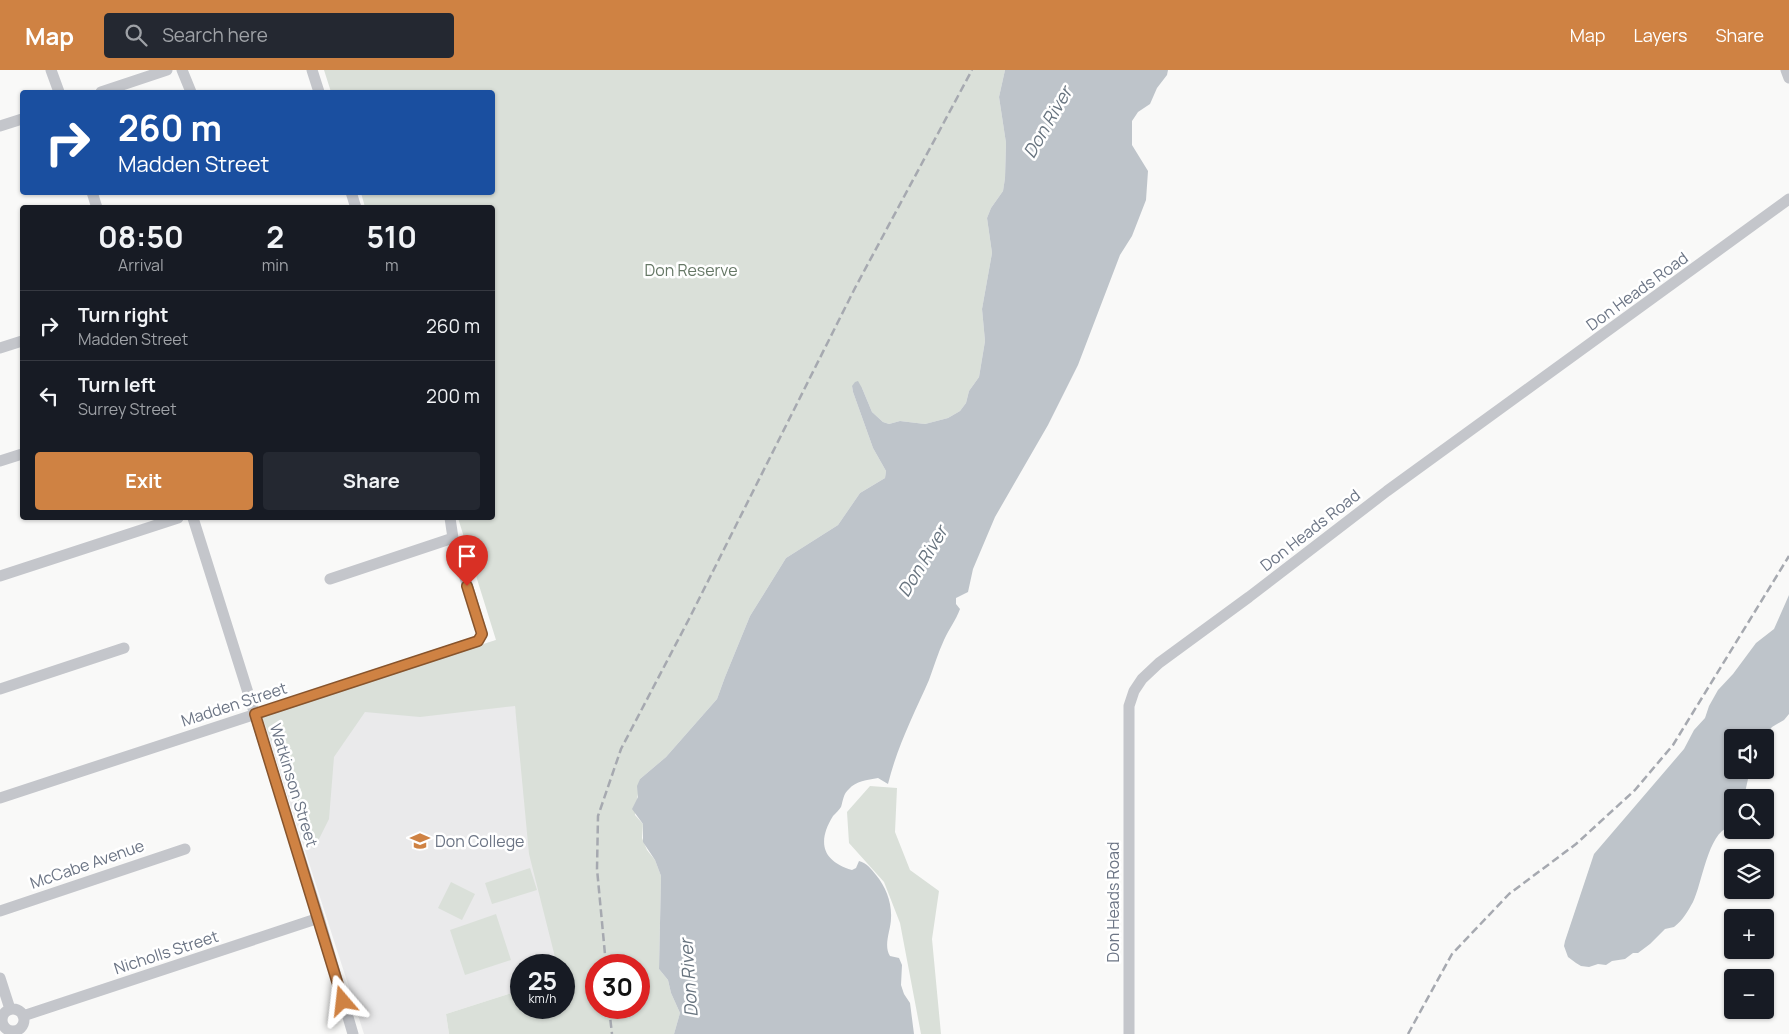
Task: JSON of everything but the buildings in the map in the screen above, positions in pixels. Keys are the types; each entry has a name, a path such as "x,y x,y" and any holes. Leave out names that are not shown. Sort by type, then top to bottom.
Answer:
{"street":[{"path":"52,70 58,90"},
{"path":"107,90 167,70"},
{"path":"182,70 189,90"},
{"path":"312,70 318,90"},
{"path":"1786,70 1789,78"},
{"path":"0,126 20,120"},
{"name":"Don Heads Road","path":"1129,1034 1129,706 1134,692 1142,679 1159,663 1250,597 1387,491 1789,200"},
{"path":"0,348 20,342"},
{"path":"0,461 20,455"},
{"path":"0,576 172,520"},
{"name":"Watkinson Street","path":"194,520 319,918 353,1034"},
{"path":"330,579 453,538 450,520"},
{"name":"Madden Street","path":"0,798 478,641 482,634 453,538"},
{"path":"0,689 124,648"},
{"name":"McCabe Avenue","path":"0,911 185,849"},
{"name":"Nicholls Street","path":"23,1016 319,918"},
{"path":"0,978 10,1009"},
{"path":"10,1009 18,1010 23,1016 23,1024 16,1032 1,1024 2,1016 10,1009"}],"shaded area":[{"name":"Don College","path":"496,640 515,706 556,954 510,954 510,994 446,1014 449,1034 364,1034 262,717"}],"green space":[{"name":"Don Reserve","path":"324,70 1005,70 999,97 1006,143 1005,178 1003,191 991,208 987,218 992,253 982,309 985,341 979,377 969,391 966,403 960,411 948,418 925,424 900,421 889,424 883,422 872,412 862,388 852,386 873,448 886,471 885,478 860,493 838,525 786,558 750,616 717,699 666,757 640,779 635,815 643,824 642,838 647,850 655,860 661,876 659,969 668,980 671,993 680,1013 674,1034 449,1034 446,1014 510,994 510,1019 575,1019 575,954 554,954 529,854 515,706 420,717 365,712 334,757 329,819 314,849 309,842 293,794 262,717 496,640 459,520 495,520 495,205 364,205 362,195 495,195 495,90 330,90"},
{"path":"870,786 897,788 895,832 910,870 939,891 932,939 941,1034 921,1034 900,923 884,882 849,843 847,812"},
{"path":"530,868 537,890 492,904 485,883"},
{"path":"451,882 475,894 462,920 438,908"},
{"path":"496,914 510,960 465,975 450,930"}],"water":[{"name":"Don River","path":"1005,70 1168,70 1150,104 1138,112 1132,121 1132,145 1148,171 1146,200 1132,236 1120,255 1078,365 1048,425 995,517 973,569 968,592 956,598 956,604 960,609 942,645 929,680 906,731 888,784 878,778 862,781 852,786 846,793 841,807 833,816 825,834 825,849 834,861 852,870 856,868 859,861 864,863 869,866 880,880 885,890 891,912 887,942 888,952 890,956 899,958 902,965 901,985 910,1003 914,1034 674,1034 680,1013 671,993 668,980 659,969 661,876 655,860 643,842 643,824 632,809 638,797 637,786 640,779 666,757 717,699 750,616 786,558 838,525 860,493 885,478 886,471 873,448 853,392 852,386 855,382 858,381 862,388 872,412 883,422 889,424 900,421 925,424 948,418 960,411 966,403 969,391 979,377 985,341 982,309 992,253 987,218 991,208 1003,191 1005,178 1006,143 999,97"},
{"path":"1789,595 1789,714 1784,720 1770,729 1724,729 1724,779 1748,779 1746,789 1724,789 1724,830 1716,839 1706,860 1691,905 1674,927 1665,929 1638,953 1633,953 1625,959 1612,961 1606,965 1581,966 1568,957 1564,946 1594,854 1684,749 1694,730 1705,718 1718,690 1733,674 1756,643 1774,629"}],"railway":[{"path":"605,954 597,869 598,816 621,749 689,619 855,288 972,70"},
{"path":"1408,1034 1452,954 1509,894 1576,844 1635,790 1673,745 1789,556"},
{"path":"610,1019 612,1034"}],"place":[{"name":"Don College","path":"420,841"}],"route":[{"path":"343,1001 255,714 478,641 482,634 467,586"}]}
